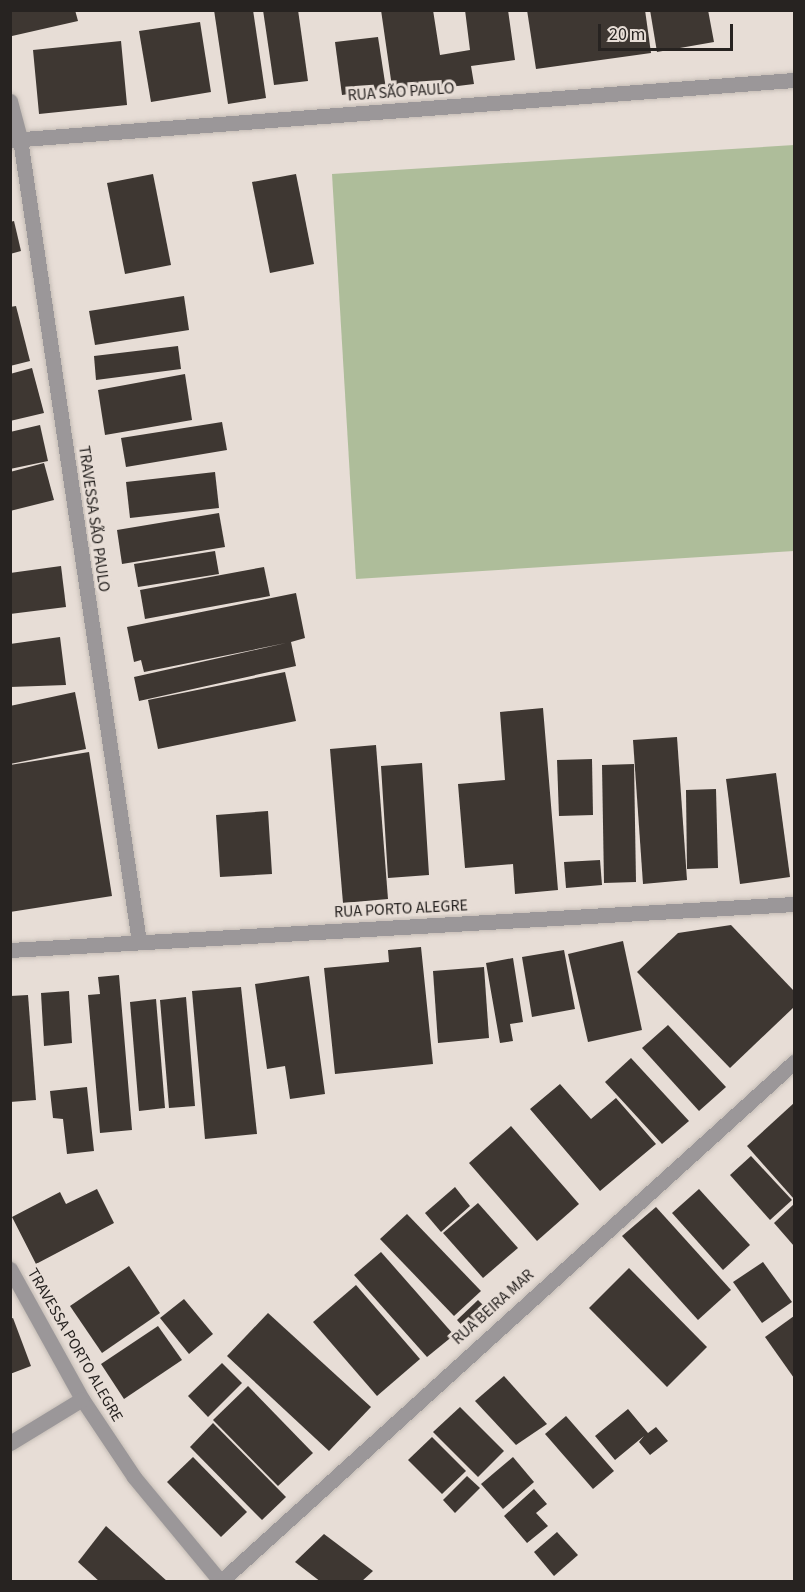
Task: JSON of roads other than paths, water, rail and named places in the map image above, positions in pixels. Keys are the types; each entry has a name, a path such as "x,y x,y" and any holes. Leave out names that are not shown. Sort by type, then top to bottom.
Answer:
{"street":[{"name":"RUA SÃO PAULO","path":"15,140 795,80"},
{"name":"TRAVESSA SÃO PAULO","path":"10,101 139,942"},
{"name":"RUA PORTO ALEGRE","path":"10,950 795,904"},
{"name":"RUA BEIRA MAR","path":"220,1581 795,1062"},
{"name":"TRAVESSA PORTO ALEGRE","path":"10,1269 81,1399 134,1477 220,1581"},
{"path":"10,1443 81,1399"}]}
